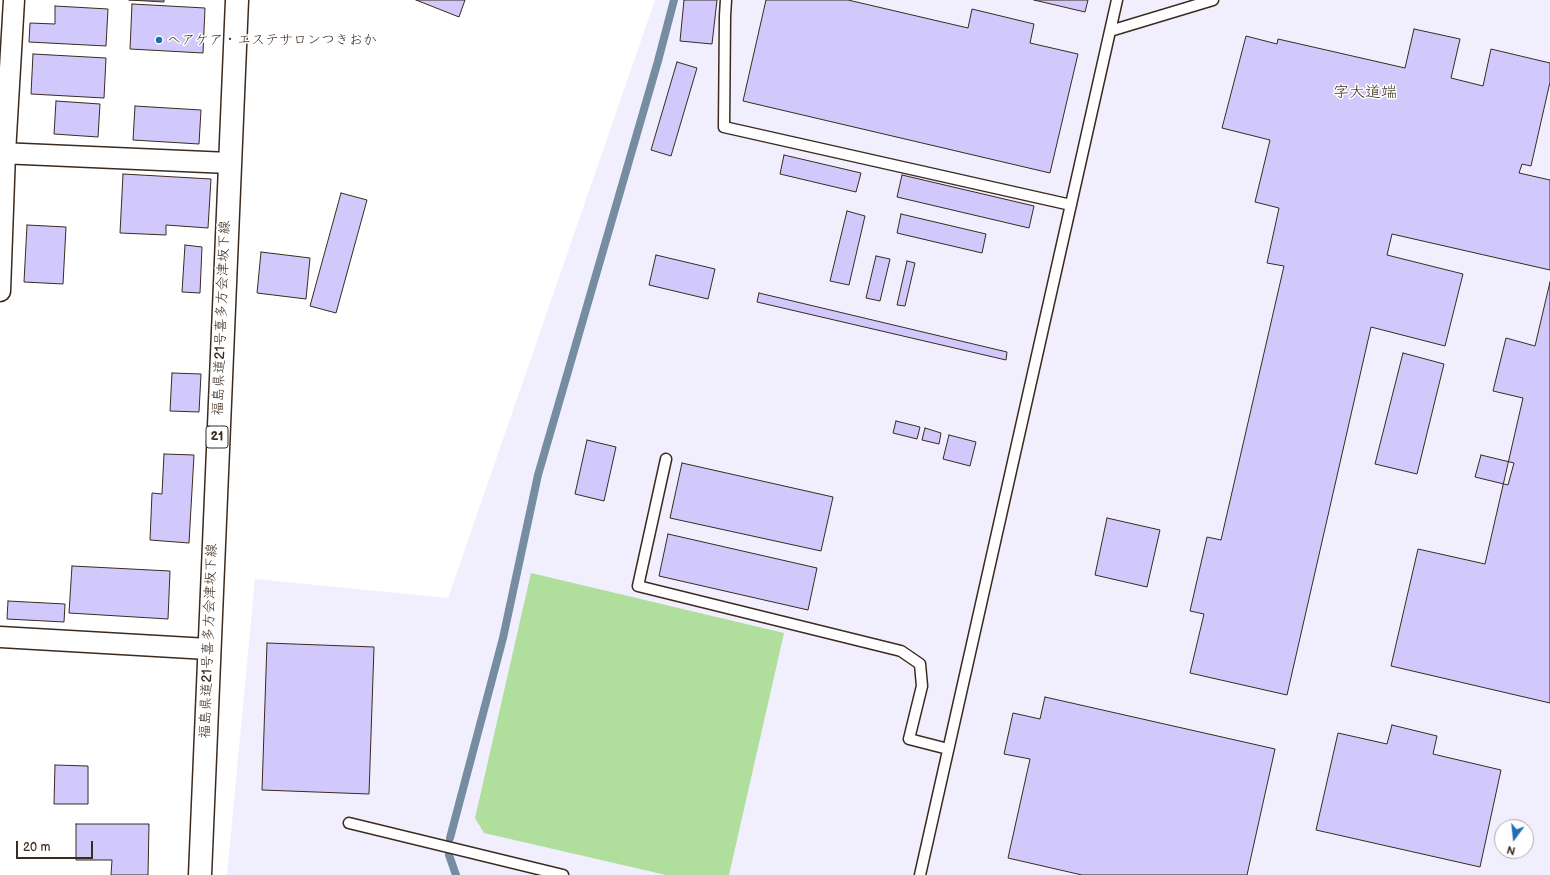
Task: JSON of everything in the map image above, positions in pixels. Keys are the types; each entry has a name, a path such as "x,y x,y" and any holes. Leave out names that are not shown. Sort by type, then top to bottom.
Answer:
{"main road":[{"name":"福島県道21号喜多方会津坂下線","path":"200,875 208,649 237,0"}],"street":[{"path":"0,291 3,153 14,0"},
{"path":"3,153 229,163"},
{"path":"0,637 208,649"}],"lane":[{"path":"726,0 724,127 1071,205"},
{"path":"920,875 1118,0"},
{"path":"1110,31 1213,0"},
{"path":"666,459 638,586 901,651 920,664 922,686 909,739 948,749"},
{"path":"349,823 563,875"}],"shaded area":[{"path":"655,0 1550,0 1550,875 227,875 255,579 448,598"}],"green space":[{"path":"531,573 784,633 729,875 666,875 484,833 475,818"}],"building":[{"path":"129,0 164,0 164,2"},
{"path":"416,0 465,0 459,17"},
{"path":"684,0 717,0 712,44 680,41"},
{"path":"766,0 848,0 968,28 972,9 1034,24 1030,43 1078,54 1050,173 743,101"},
{"path":"1034,0 1088,0 1085,12"},
{"path":"132,4 205,8 203,53 130,49"},
{"path":"55,6 108,9 106,46 29,42 30,23 55,24"},
{"path":"1414,29 1460,39 1451,78 1483,86 1491,49 1550,63 1550,82 1531,166 1522,164 1519,173 1550,180 1550,270 1392,234 1387,255 1463,274 1445,346 1371,327 1287,695 1190,673 1204,614 1190,611 1207,537 1221,540 1284,266 1267,263 1279,208 1255,202 1270,140 1222,128 1246,36 1277,44 1278,39 1405,68"},
{"path":"33,54 106,58 104,98 31,94"},
{"path":"677,62 697,68 671,156 651,150"},
{"path":"56,101 100,104 98,137 54,134"},
{"path":"135,106 201,110 199,144 133,140"},
{"path":"784,155 861,173 856,192 780,174"},
{"path":"123,174 211,179 208,228 166,225 166,235 120,233"},
{"path":"902,175 1034,206 1029,228 897,197"},
{"path":"341,193 367,200 336,313 310,306"},
{"path":"847,211 865,216 849,285 830,281"},
{"path":"901,214 986,234 982,253 897,233"},
{"path":"27,225 66,227 63,284 24,282"},
{"path":"185,245 202,247 200,293 182,292"},
{"path":"261,252 310,258 306,299 257,293"},
{"path":"656,255 715,269 708,299 649,285"},
{"path":"876,256 890,259 880,301 866,298"},
{"path":"907,261 915,263 905,306 897,305"},
{"path":"1550,282 1550,703 1391,666 1418,549 1485,564 1523,398 1493,391 1506,338 1535,346"},
{"path":"759,293 1007,352 1006,360 757,302"},
{"path":"1403,353 1444,364 1417,474 1375,464"},
{"path":"172,373 201,374 199,412 170,411"},
{"path":"896,421 920,427 917,439 893,433"},
{"path":"925,428 941,433 939,444 922,440"},
{"path":"949,435 976,442 970,466 943,459"},
{"path":"587,440 616,447 604,501 575,494"},
{"path":"164,454 194,455 189,543 150,540 152,493 162,494"},
{"path":"1481,455 1514,463 1508,485 1475,477"},
{"path":"682,463 833,497 821,551 670,518"},
{"path":"1107,518 1160,530 1147,587 1095,575"},
{"path":"668,534 817,568 808,610 659,576"},
{"path":"72,566 170,571 168,619 69,613"},
{"path":"8,601 65,604 64,622 7,619"},
{"path":"267,643 374,647 369,794 262,790"},
{"path":"1045,697 1275,749 1247,875 1082,875 1008,858 1030,759 1004,754 1013,713 1040,719"},
{"path":"1392,725 1437,736 1433,754 1501,770 1480,867 1316,830 1338,733 1387,744"},
{"path":"55,765 88,766 88,804 54,804"},
{"path":"76,824 149,824 148,875 111,875 112,860 76,860"}],"waterway":[{"path":"450,838 503,638 538,475 658,61 674,0"},
{"path":"449,855 456,875"}],"place":[{"name":"ヘアケア・エステサロンつきおか","path":"159,40"}],"district":[{"name":"字大道端","path":"1365,93"}]}
